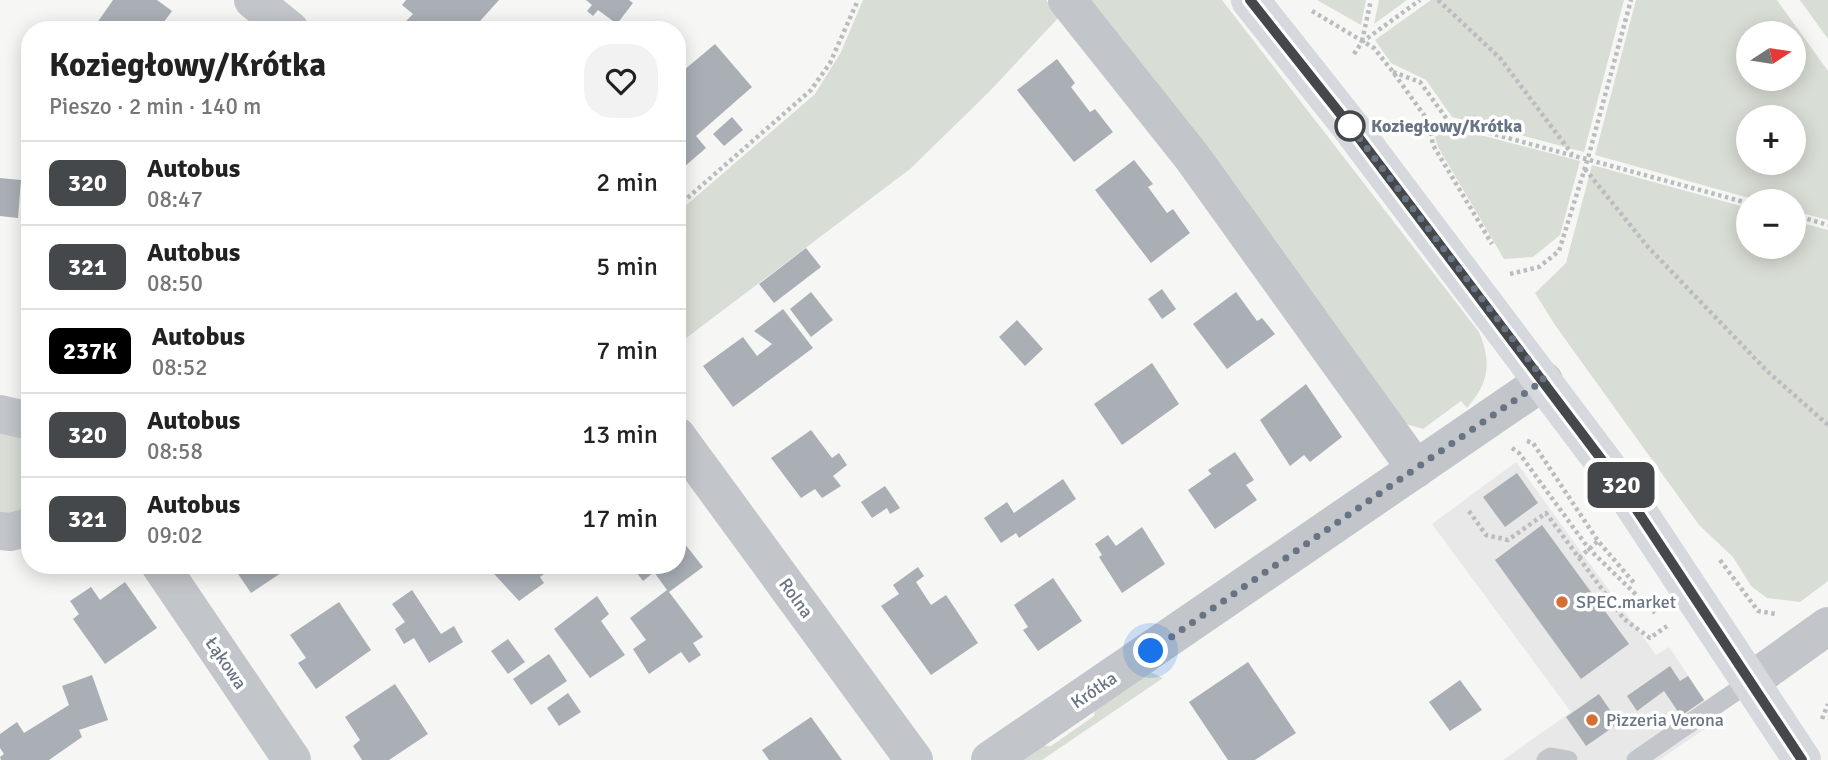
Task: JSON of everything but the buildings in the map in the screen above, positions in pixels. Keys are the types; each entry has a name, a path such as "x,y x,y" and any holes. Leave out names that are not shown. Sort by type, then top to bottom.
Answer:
{"street":[{"path":"253,0 279,21"},
{"path":"1067,0 1192,157 1416,469"},
{"path":"1250,0 1544,380 1617,480 1802,760"},
{"name":"Krótka","path":"990,760 1416,469 1489,430 1544,380"},
{"path":"0,414 21,419"},
{"name":"Rolna","path":"686,448 914,760"},
{"path":"0,531 21,529"},
{"name":"Łąkowa","path":"166,574 292,760"},
{"path":"1751,681 1828,626"}],"lane":[{"path":"1636,760 1751,681"},
{"path":"1546,760 1551,757 1568,760"}],"path":[{"path":"686,199 811,90 830,63 858,0"},
{"path":"1362,42 1371,0"},
{"path":"1354,54 1362,42 1420,0"},
{"path":"1438,0 1500,58 1572,154"},
{"path":"1503,262 1510,274 1539,267 1559,251 1585,169 1630,0"},
{"path":"1320,18 1374,48 1393,72 1429,122 1433,145 1496,251"},
{"path":"1393,72 1420,82 1449,122 1736,200"},
{"path":"1430,134 1449,122"},
{"path":"1585,169 1648,247 1767,371 1828,425"},
{"path":"1806,219 1828,225"},
{"path":"1489,430 1504,432 1533,443 1598,541 1660,614"},
{"path":"1469,511 1486,535 1508,540 1546,513 1623,619 1650,638 1669,624 1644,604 1589,549 1519,453 1489,430"},
{"path":"1578,558 1598,541"},
{"path":"1815,718 1820,726 1828,704"}],"shaded area":[{"path":"863,0 1046,0 1059,17 989,92 910,169 686,338 686,205 815,94 841,52"},
{"path":"1086,0 1222,0 1479,332 1486,353 1486,372 1480,390 1467,408 1461,401 1423,429 1406,424"},
{"path":"1317,0 1366,0 1361,25"},
{"path":"1379,0 1407,0 1374,24"},
{"path":"1431,0 1624,0 1584,152 1452,117 1426,80 1391,63 1375,40"},
{"path":"1636,0 1777,0 1792,21 1736,21 1736,91 1806,91 1806,40 1828,71 1828,220 1806,214 1806,189 1736,189 1736,194 1595,155"},
{"path":"1800,0 1828,0 1828,39"},
{"path":"1450,127 1580,161 1560,235 1533,257 1504,259 1438,147 1435,137"},
{"path":"1592,165 1736,205 1736,259 1806,259 1806,224 1828,230 1828,581 1800,602 1767,598 1751,586 1733,557 1699,525 1555,325 1535,293 1566,263"},
{"path":"0,428 21,435 21,512 0,516"},
{"path":"1516,462 1656,655 1669,647 1718,720 1659,760 1503,760 1571,712 1432,524"},
{"path":"1144,669 1163,678 1042,760 1011,760 1033,745 1051,746 1094,716 1096,702"}],"bus line":[{"name":"320","path":"1250,0 1350,126 1617,480 1802,760"}],"place":[{"name":"Koziegłowy/Krótka","path":"1350,126"},
{"name":"SPEC.market","path":"1562,602"},
{"name":"Pizzeria Verona","path":"1592,720"}],"route":[{"path":"1151,651 1544,380 1350,126"}]}
